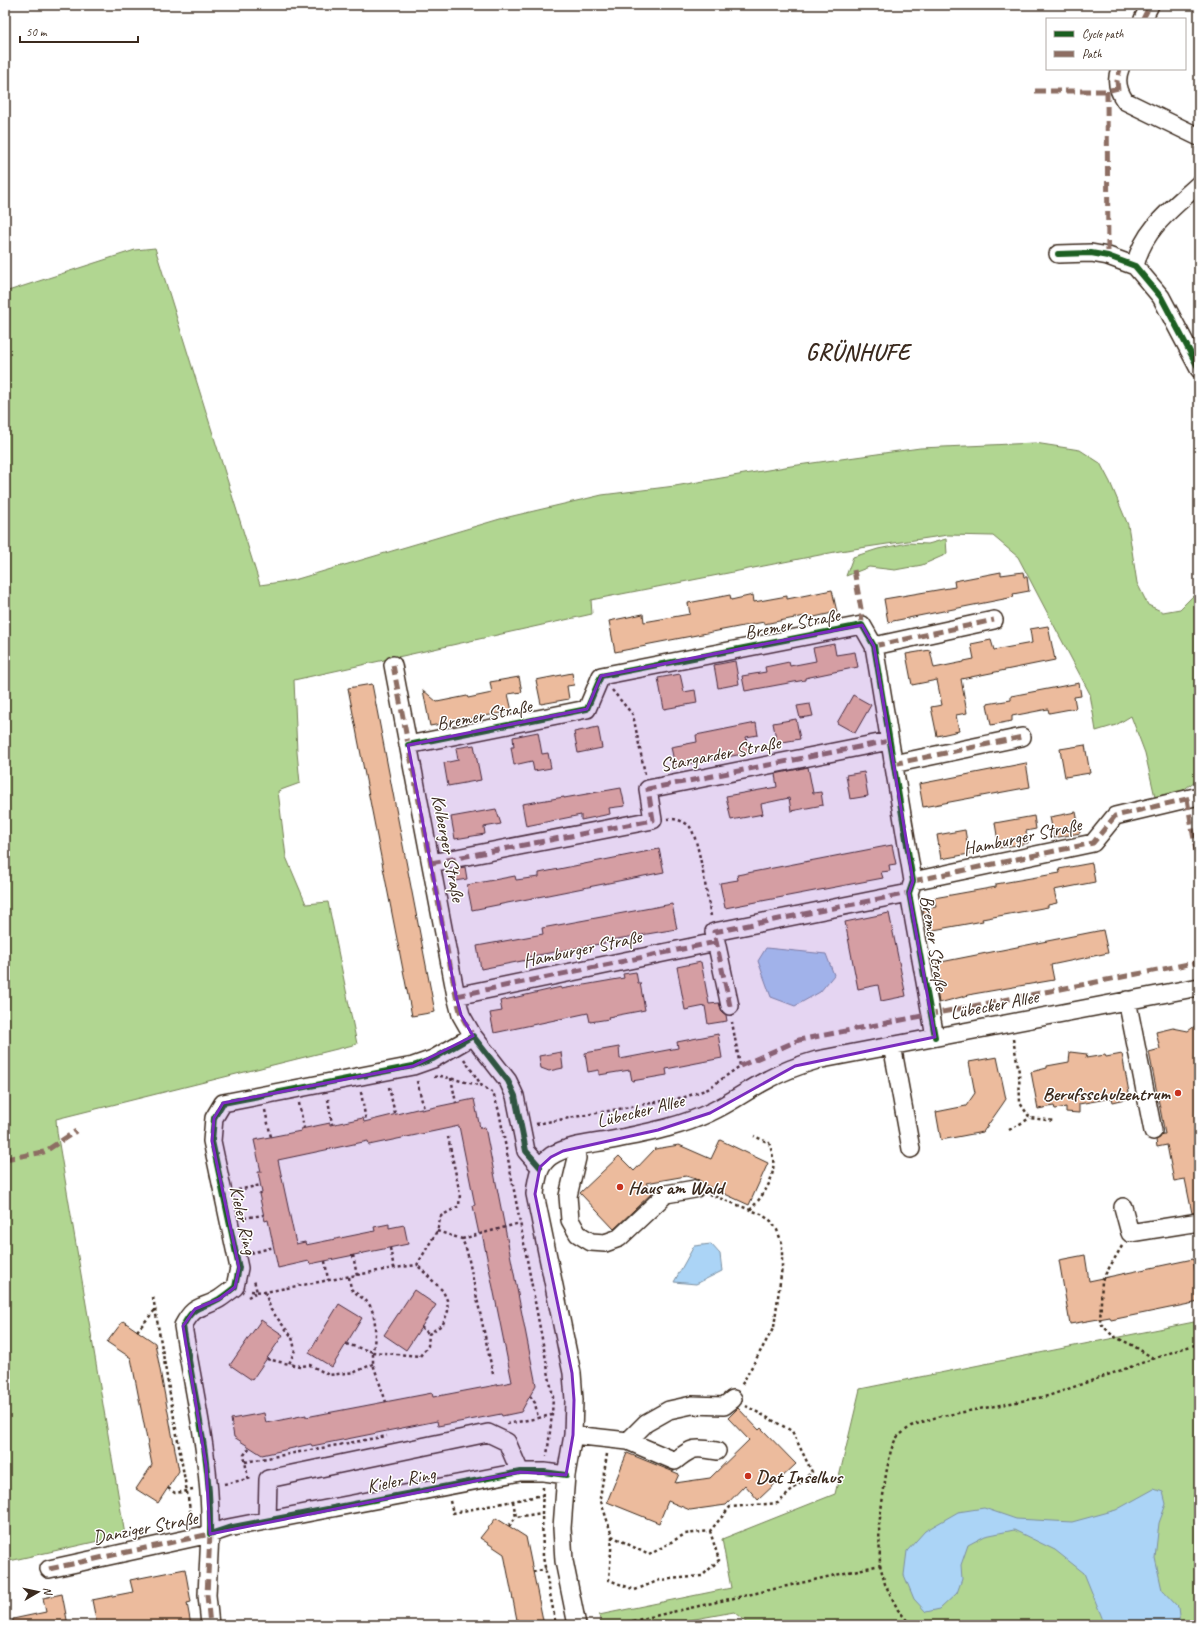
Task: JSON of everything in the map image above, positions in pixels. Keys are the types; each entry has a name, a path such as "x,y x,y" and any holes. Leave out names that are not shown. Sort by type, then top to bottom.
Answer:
{"street":[{"path":"1144,18 1150,5"},
{"path":"1120,70 1117,81 1118,90 1125,101 1130,105 1199,136"},
{"path":"1135,266 1140,248 1156,223 1199,184"},
{"path":"1058,254 1090,253 1108,256 1135,266 1161,297 1199,369"},
{"path":"874,646 994,620"},
{"name":"Bremer Straße","path":"408,745 587,709 600,676 862,625 874,646 935,1037"},
{"name":"Kolberger Straße","path":"393,665 456,996 461,1015 473,1036"},
{"path":"893,764 1022,737"},
{"name":"Stargarder Straße","path":"653,820 648,789 889,741"},
{"name":"Hamburger Straße","path":"456,996 715,937 911,887 1093,843 1115,816 1199,796"},
{"path":"431,863 653,820"},
{"path":"715,937 730,1006"},
{"name":"Lübecker Allee","path":"540,1167 550,1157 575,1147 658,1130 684,1123 710,1113 768,1079 795,1066 817,1060 1011,1022 1199,987"},
{"path":"1127,1000 1153,1131"},
{"path":"473,1036 508,1081 515,1096 526,1150 540,1167 535,1194 572,1372 574,1400 573,1435 566,1475 562,1528 564,1561 577,1625"},
{"name":"Kieler Ring","path":"239,1293 239,1268 212,1141 214,1118 223,1103 413,1066 433,1059 473,1036"},
{"path":"892,1046 911,1149"},
{"path":"575,1147 577,1158 568,1196 570,1220 578,1234 591,1242 605,1243 620,1238 666,1194 695,1189"},
{"path":"1123,1207 1130,1233 1199,1222"},
{"path":"202,1535 210,1509 206,1465 183,1326 188,1315 195,1309 239,1293"},
{"path":"628,1441 646,1423 669,1410 692,1405 724,1406 733,1399"},
{"path":"267,1521 268,1479 488,1433 507,1442 520,1472"},
{"path":"573,1435 628,1441 674,1461 687,1452 700,1448 717,1451"},
{"name":"Kieler Ring","path":"202,1535 520,1472 544,1472 566,1475"},
{"name":"Danziger Straße","path":"49,1569 202,1535 210,1625"}],"path":[{"path":"600,676 633,715 648,789"},
{"path":"653,820 673,818 689,826 695,838 715,937"},
{"path":"521,1127 685,1097 708,1089 740,1066 730,1006"},
{"path":"1011,1022 1019,1072 1020,1102 1030,1118"},
{"path":"456,1047 482,1086"},
{"path":"429,1078 441,1076 482,1086 493,1093 499,1110 553,1397 544,1472 542,1513 544,1557 556,1624 544,1624"},
{"path":"451,1078 456,1103"},
{"path":"410,1082 423,1079"},
{"path":"417,1081 424,1110"},
{"path":"382,1087 396,1084"},
{"path":"389,1086 395,1114"},
{"path":"354,1092 368,1090"},
{"path":"361,1091 366,1121"},
{"path":"332,1124 327,1098 334,1096"},
{"path":"292,1104 306,1102"},
{"path":"299,1103 304,1128"},
{"path":"259,1110 272,1108"},
{"path":"265,1109 270,1137"},
{"path":"1009,1130 1030,1118 1055,1121"},
{"path":"750,1210 762,1197 770,1184 772,1171 772,1151 769,1143 754,1136"},
{"path":"418,1265 437,1231 442,1216 459,1206 460,1194 448,1138"},
{"path":"235,1183 238,1198"},
{"path":"236,1190 261,1185"},
{"path":"612,1536 649,1556 685,1534 710,1531 730,1507 778,1503 812,1472 792,1432 733,1399 774,1327 782,1267 782,1243 777,1230 771,1221 761,1214 695,1189"},
{"path":"240,1212 242,1219 263,1215"},
{"path":"437,1231 462,1239 520,1223"},
{"path":"1130,1233 1102,1280 1100,1323 1113,1336 1132,1344 1153,1359"},
{"path":"462,1239 467,1252 493,1374"},
{"path":"248,1246 249,1253 274,1247"},
{"path":"390,1248 394,1268"},
{"path":"353,1255 357,1276"},
{"path":"325,1261 328,1280"},
{"path":"239,1293 265,1292 394,1268 418,1265"},
{"path":"346,1344 373,1352 420,1356 428,1346 429,1334 443,1324 448,1311 447,1300 443,1291 418,1265"},
{"path":"254,1277 257,1292"},
{"path":"349,1277 351,1289 368,1304 373,1318 376,1331 373,1364 386,1402"},
{"path":"239,1293 257,1292"},
{"path":"265,1292 272,1310 292,1337 295,1350 289,1364"},
{"path":"153,1297 177,1435 202,1535"},
{"path":"137,1331 155,1310"},
{"path":"421,1327 429,1334"},
{"path":"911,1625 898,1610 885,1584 880,1565 879,1525 886,1474 891,1450 896,1438 911,1426 937,1417 1048,1396 1199,1344"},
{"path":"267,1359 300,1366 310,1365 329,1375 355,1372 373,1364"},
{"path":"162,1381 167,1380"},
{"path":"530,1396 535,1403 538,1418 552,1415"},
{"path":"173,1436 177,1435"},
{"path":"610,1440 600,1498 612,1536 609,1580 635,1590 660,1580 702,1576 719,1560 710,1531"},
{"path":"248,1479 244,1455 250,1447"},
{"path":"1199,1473 1196,1502 1199,1526"},
{"path":"225,1484 225,1491"},
{"path":"445,1486 453,1513 543,1495"},
{"path":"513,1501 516,1517"},
{"path":"509,1526 516,1517 542,1513"},
{"path":"615,1625 880,1565"},
{"path":"533,1572 546,1569"}],"highlighted area":[{"path":"862,625 874,646 913,881 909,893 935,1037 795,1066 710,1113 658,1130 563,1151 551,1157 540,1167 535,1194 572,1373 574,1400 573,1435 566,1475 520,1472 210,1534 206,1465 183,1326 195,1309 219,1299 235,1287 239,1268 212,1141 214,1118 223,1103 413,1066 473,1036 461,1015 456,996 408,745 587,709 601,676"}],"green space":[{"path":"155,248 260,585 294,580 500,519 602,495 675,486 791,466 920,448 1035,443 1080,450 1100,463 1110,482 1128,525 1137,583 1148,605 1163,612 1180,609 1199,590 1199,778 1182,791 1155,797 1145,753 1131,716 1116,725 1096,731 1090,694 1018,557 993,536 948,535 840,551 591,600 592,614 294,680 300,783 278,791 286,857 306,904 328,902 357,1044 56,1119 125,1535 5,1562 5,292 135,250"},
{"path":"946,539 947,554 922,565 895,570 869,567 846,576 853,557 878,549 908,543 928,544"},
{"path":"1199,1321 1199,1625 749,1625 734,1612 662,1625 601,1625 599,1615 731,1588 722,1539 835,1494 860,1389"}],"water":[{"path":"766,948 826,954 834,975 820,992 795,1006 771,997 758,961"},
{"path":"711,1244 720,1254 722,1271 696,1284 674,1282 694,1246"},
{"path":"1154,1489 1163,1492 1166,1504 1159,1523 1155,1558 1162,1590 1178,1607 1180,1625 1105,1625 1084,1573 1055,1550 1014,1530 985,1536 968,1545 961,1565 962,1579 957,1593 940,1609 926,1612 914,1599 904,1575 907,1551 925,1531 958,1512 984,1508 1016,1519 1072,1522 1116,1510"}],"building":[{"path":"1001,572 1001,575 1023,572 1024,577 1027,577 1029,591 1013,594 1014,597 888,622 884,599 955,587 954,581"},
{"path":"832,590 837,612 805,619 805,616 764,624 764,622 615,652 609,621 643,614 644,622 690,614 688,603 730,595 731,600 753,595 754,602 787,596 787,599"},
{"path":"1048,626 1055,660 961,679 967,713 956,715 959,731 937,736 931,707 942,705 937,680 912,685 906,654 930,650 934,668 974,659 971,644 991,640 994,650 1032,643 1030,629"},
{"path":"834,644 836,655 855,652 858,667 805,678 805,680 745,691 742,676 766,672 765,667 789,662 790,666 816,661 813,648"},
{"path":"735,661 739,684 718,688 714,665"},
{"path":"572,673 574,685 567,686 569,699 541,704 536,680"},
{"path":"680,674 684,692 695,690 697,703 664,709 658,678"},
{"path":"519,677 522,692 508,694 512,711 430,726 423,690 437,702 467,696 468,698 492,693 490,682"},
{"path":"1079,683 1081,696 1074,697 1076,708 1049,713 1048,709 1012,716 1012,721 991,725 987,704 1011,700 1011,696"},
{"path":"372,684 435,1012 412,1016 348,688"},
{"path":"853,695 871,705 855,733 837,723"},
{"path":"810,704 813,716 800,718 797,706"},
{"path":"796,719 800,739 777,743 773,723"},
{"path":"756,723 758,735 746,737 749,753 675,766 671,747 697,742 696,735"},
{"path":"598,727 602,748 578,753 574,732"},
{"path":"538,732 542,754 548,753 551,768 534,771 532,761 514,765 511,747 514,747 513,737"},
{"path":"474,745 481,780 448,786 444,763 458,760 456,748"},
{"path":"1085,745 1090,773 1065,777 1060,749"},
{"path":"1026,763 1030,787 923,807 919,784"},
{"path":"808,767 813,793 821,792 823,805 791,811 789,798 761,804 763,814 731,820 726,796 777,787 775,774"},
{"path":"864,772 868,796 850,799 846,775"},
{"path":"621,788 625,806 609,808 610,814 581,820 581,815 526,826 522,804"},
{"path":"496,809 501,824 484,827 485,834 455,839 451,817"},
{"path":"1076,812 1080,833 1054,838 1050,817"},
{"path":"1034,816 1036,829 1026,831 1028,843 999,848 995,823"},
{"path":"965,830 969,854 941,859 937,835"},
{"path":"892,845 896,864 889,865 890,871 881,872 883,878 725,908 720,883 738,880 737,875"},
{"path":"659,849 664,872 472,910 467,885 515,876 516,880 539,877 539,873"},
{"path":"1092,863 1095,882 1054,890 1057,903 1048,905 1048,907 928,931 923,910 936,907 934,898 996,887 996,884 1060,873 1059,869"},
{"path":"465,867 467,879 455,881 453,869"},
{"path":"672,904 677,929 605,941 605,943 527,957 527,960 481,969 477,946 543,934 542,928"},
{"path":"889,913 906,996 881,1001 878,985 858,989 845,922"},
{"path":"1103,930 1108,953 1051,965 1054,980 973,994 939,1003 937,990 942,989 936,963"},
{"path":"701,962 709,1004 719,1003 722,1012 726,1015 727,1021 708,1024 705,1006 685,1010 677,967"},
{"path":"636,972 638,983 640,983 645,1010 590,1022 588,1013 494,1033 490,1013 502,1011 500,1001 561,987 561,989 624,978 623,974"},
{"name":"Berufsschulzentrum","path":"1199,1023 1199,1212 1192,1213 1185,1179 1174,1181 1167,1145 1157,1147 1156,1140 1160,1138 1162,1134 1165,1134 1149,1052 1160,1049 1156,1032 1173,1028 1188,1031"},
{"path":"718,1034 722,1058 666,1069 667,1075 632,1081 630,1070 599,1075 599,1070 588,1072 585,1053 619,1047 620,1059 678,1048 677,1042"},
{"path":"561,1052 563,1068 549,1071 541,1068 539,1056"},
{"path":"1070,1052 1087,1054 1086,1058 1105,1055 1106,1057 1122,1054 1130,1098 1113,1102 1112,1098 1079,1104 1079,1113 1066,1112 1066,1107 1055,1109 1054,1106 1038,1109 1031,1072 1047,1068 1047,1066 1069,1062"},
{"path":"997,1057 1006,1099 1002,1105 983,1132 941,1140 936,1112 966,1106 975,1093 969,1062"},
{"path":"474,1099 480,1128 485,1127 536,1385 521,1412 502,1416 501,1414 438,1426 437,1421 312,1446 311,1444 262,1455 234,1437 231,1419 264,1413 266,1423 306,1415 306,1417 432,1393 433,1397 512,1382 482,1233 479,1234 473,1206 475,1205 459,1126 369,1145 368,1141 278,1160 296,1244 305,1242 306,1245 375,1231 374,1227 389,1224 389,1228 404,1225 408,1244 310,1264 309,1261 278,1268 268,1220 265,1221 259,1194 262,1193 258,1172 261,1172 254,1140 301,1131 301,1129 330,1123 330,1125 363,1118 364,1122 421,1108 421,1110"},
{"name":"Haus am Wald","path":"720,1140 768,1163 749,1205 703,1184 699,1180 686,1176 646,1183 653,1192 614,1229 580,1193 619,1156 634,1171 655,1149 679,1145 711,1159"},
{"path":"1085,1255 1089,1281 1193,1259 1199,1289 1199,1302 1111,1320 1110,1317 1070,1324 1059,1260"},
{"path":"414,1290 436,1305 406,1350 384,1335"},
{"path":"339,1304 362,1318 332,1367 309,1353"},
{"path":"261,1320 283,1335 252,1380 230,1365"},
{"path":"123,1321 155,1343 179,1471 158,1503 136,1489 152,1465 131,1358 107,1342"},
{"name":"Dat Inselhus","path":"738,1408 759,1430 761,1428 796,1464 758,1500 745,1485 726,1505 690,1510 668,1501 659,1523 607,1502 627,1453 679,1474 675,1483 710,1478 749,1440 728,1418"},
{"path":"496,1518 526,1537 544,1625 518,1625 504,1554 480,1538"},
{"path":"185,1569 191,1602 187,1603 191,1625 97,1625 92,1600 133,1592 130,1580"},
{"path":"62,1594 68,1625 13,1625 13,1619 46,1612 43,1598"}],"marked path":[{"path":"1144,18 1150,5"},
{"path":"1118,90 1117,81 1120,70"},
{"path":"1035,91 1107,91 1118,88"},
{"path":"1107,91 1108,256"},
{"path":"854,570 861,609 862,625"},
{"path":"874,646 994,620"},
{"path":"393,665 456,996 461,1015 473,1036"},
{"path":"893,764 1022,737"},
{"path":"431,863 653,820 648,789 889,741"},
{"path":"913,881 1093,843 1115,816 1199,796"},
{"path":"1187,799 1199,868"},
{"path":"730,1006 714,932 909,893"},
{"path":"456,996 716,942"},
{"path":"740,1066 799,1040 1199,962"},
{"path":"5,1159 44,1152 76,1131"},
{"path":"49,1569 210,1534 207,1595 210,1625"}],"cycle path":[{"path":"1058,254 1091,253 1108,256 1135,266 1161,297 1199,369"},
{"path":"408,745 587,709 601,676 862,625 874,646 913,881 909,893 935,1037"},
{"path":"540,1167 526,1151 515,1096 508,1081 473,1036 433,1059 413,1066 223,1103 214,1118 212,1141 239,1268 235,1287 219,1299 195,1310 183,1326 205,1456 210,1508 210,1534 228,1528 520,1472 544,1472 566,1475"}],"place":[{"name":"Berufsschulzentrum","path":"1178,1093"},
{"name":"Haus am Wald","path":"620,1187"},
{"name":"Dat Inselhus","path":"748,1476"}],"district":[{"name":"GRÜNHUFE","path":"858,352"}]}
